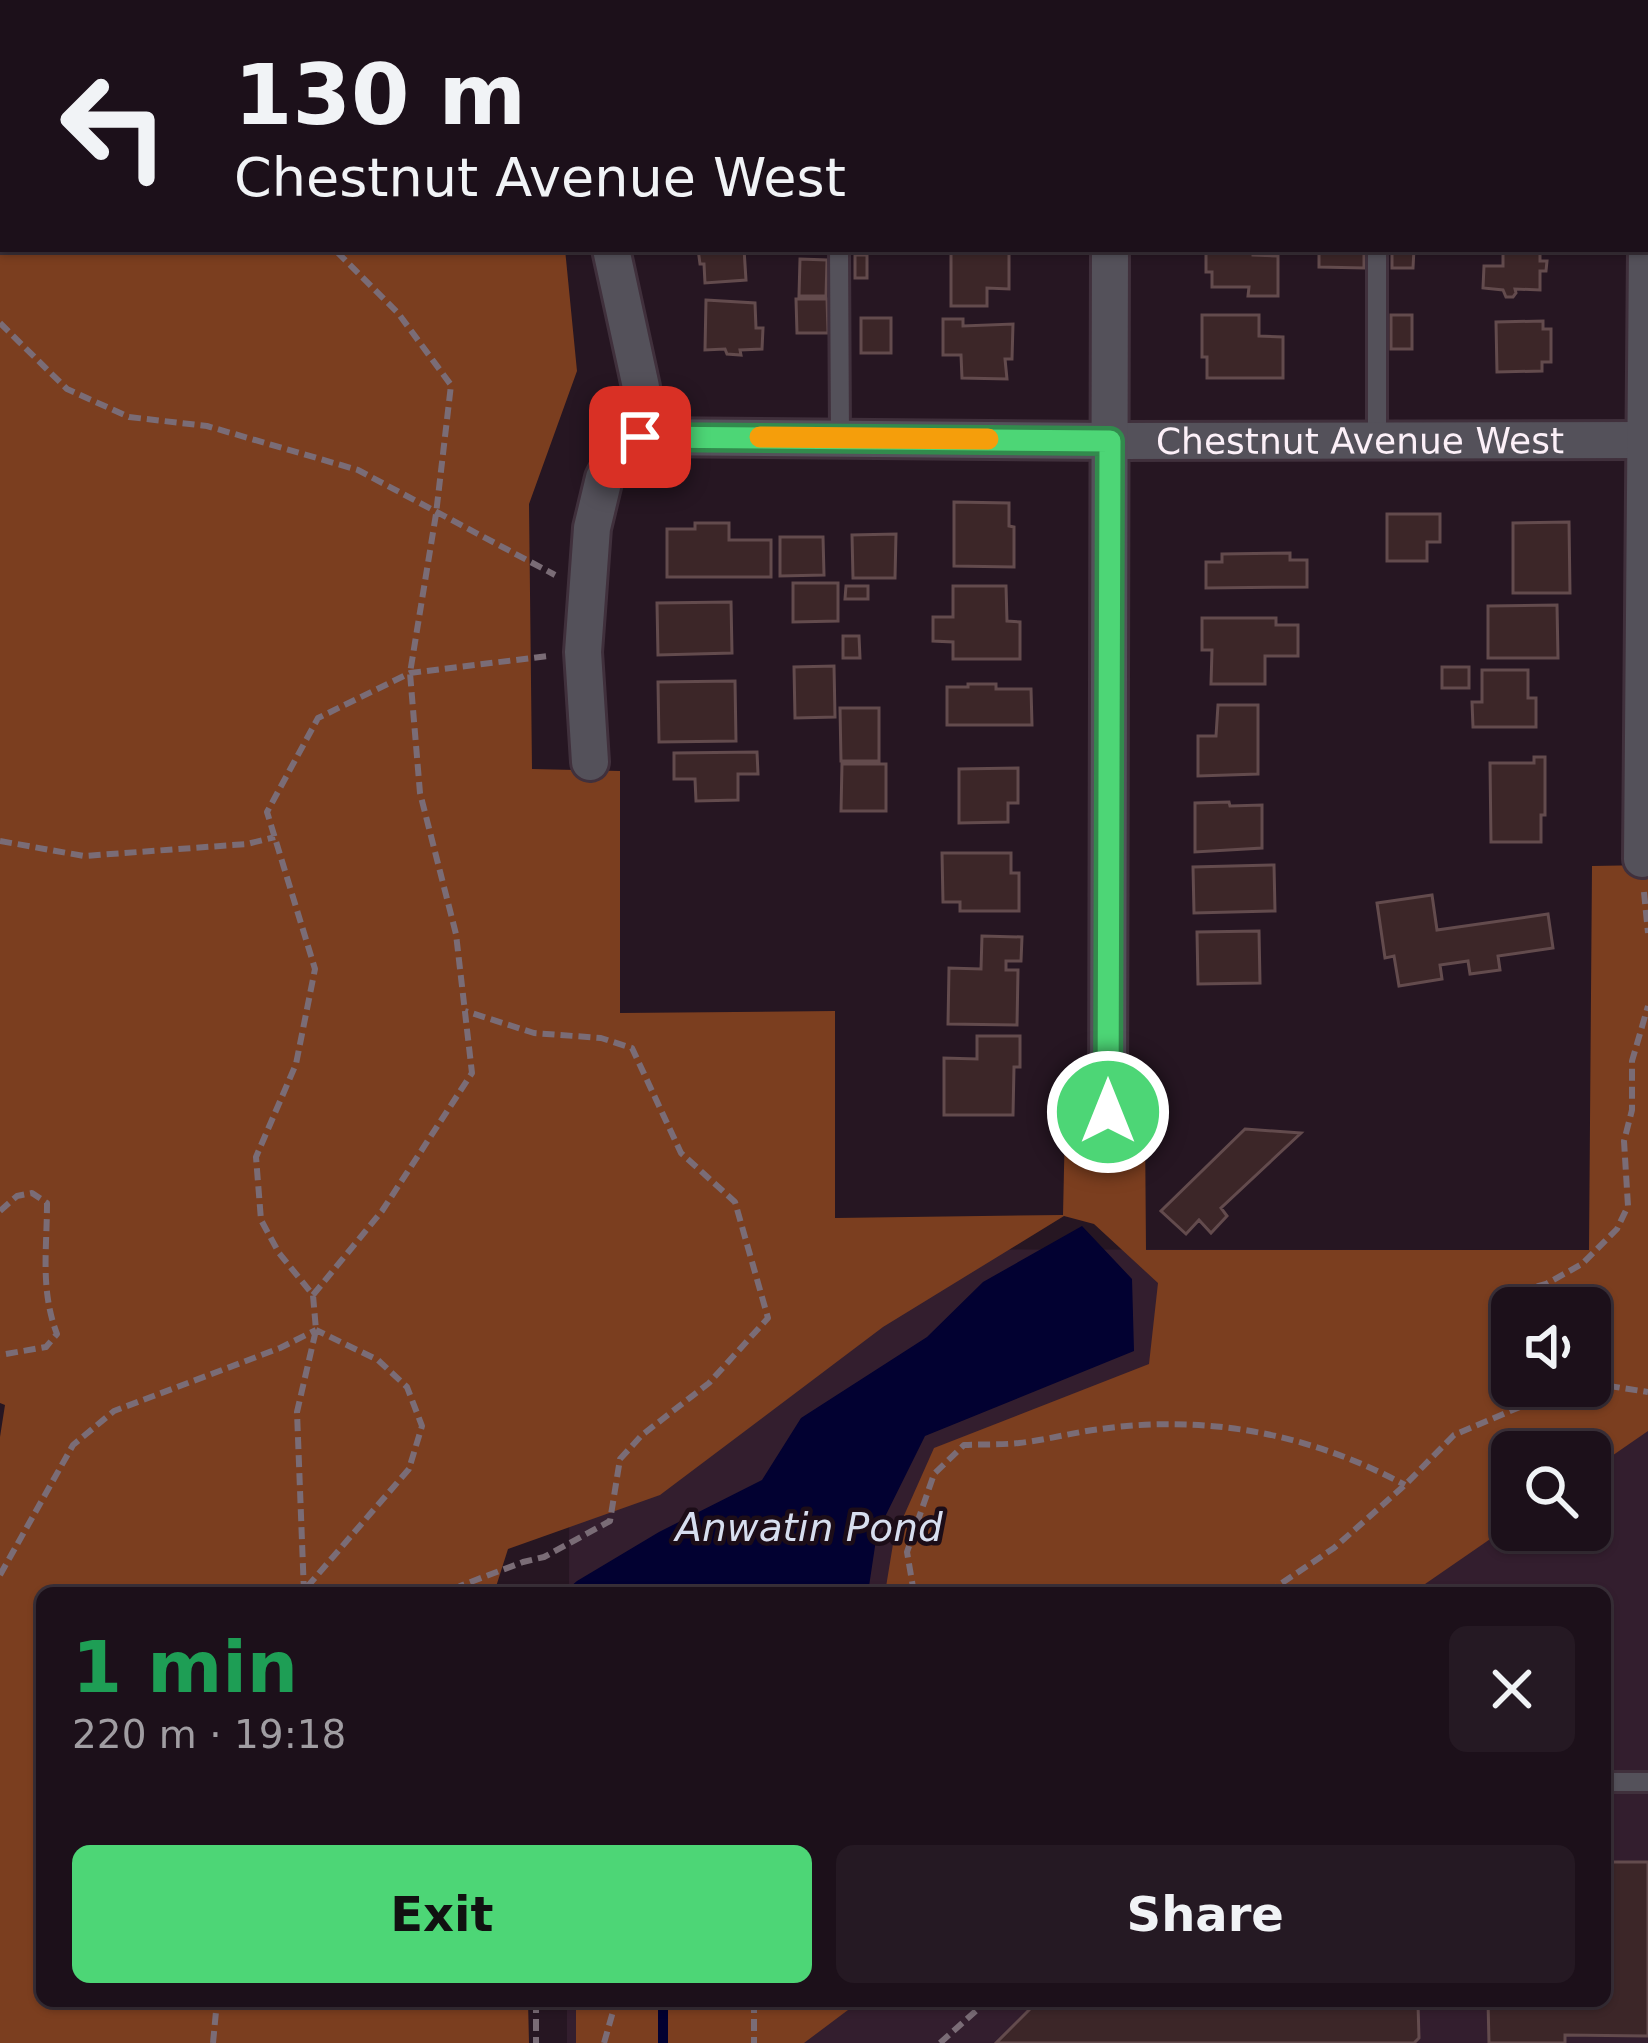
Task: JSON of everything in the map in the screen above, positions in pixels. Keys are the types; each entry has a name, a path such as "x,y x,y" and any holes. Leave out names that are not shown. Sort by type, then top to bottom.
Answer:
{"street":[{"path":"590,762 583,652 592,528 604,478 617,454 640,437 641,387 611,252"},
{"path":"1108,1112 1110,252"},
{"path":"1642,859 1647,252"},
{"name":"Chestnut Avenue West","path":"640,437 1647,440"}],"lane":[{"path":"839,252 840,437"},
{"path":"1377,441 1378,252"},
{"path":"1611,1782 1648,1782"}],"path":[{"path":"314,1294 382,1211 472,1072 456,934 419,793 410,673 451,385 398,313 337,252"},
{"path":"0,323 67,388 129,416 207,426 358,470 586,591"},
{"path":"304,1587 297,1412 316,1330 314,1294 279,1253 261,1220 256,1157 296,1064 315,969 266,812 318,718 410,673 583,652"},
{"path":"0,841 84,856 247,844 274,837"},
{"path":"1535,1287 1582,1264 1617,1228 1628,1206 1624,1141 1632,1110 1632,1061 1648,1006"},
{"path":"460,1587 544,1557 610,1521 620,1459 642,1435 709,1383 768,1318 735,1202 682,1153 632,1048 601,1038 534,1033 465,1011"},
{"path":"0,1211 17,1196 32,1193 47,1203 44,1279 57,1334 46,1347 0,1355"},
{"path":"0,1575 73,1445 114,1411 316,1330"},
{"path":"308,1587 409,1469 422,1426 407,1387 378,1360 316,1330"},
{"path":"1611,1386 1648,1392"},
{"path":"1276,1587 1334,1548 1454,1435 1518,1407"},
{"path":"913,1587 907,1552 934,1474 964,1444 1018,1443 1105,1428 1191,1423 1290,1437 1361,1461 1405,1484"},
{"path":"213,2043 216,2007"},
{"path":"536,2007 536,2043"},
{"path":"604,2043 614,2007"},
{"path":"754,2007 754,2043"},
{"path":"940,2043 980,2007"}],"shaded area":[{"path":"0,252 565,252 577,371 529,504 532,769 620,771 620,1013 835,1011 835,1218 1063,1215 1065,1124 1145,1123 1146,1250 1589,1250 1592,866 1648,865 1648,1431 1611,1457 1611,1431 1491,1431 1491,1538 1421,1587 886,1587 894,1538 934,1448 1149,1364 1158,1283 1094,1224 1064,1216 883,1327 660,1495 508,1549 496,1587 36,1587 36,2007 528,2007 529,2043 0,2043 0,1437 5,1405 0,1403"},
{"path":"570,1249 1648,1250 1648,2043 567,2043 567,2007 1611,2007 1611,1587 569,1587"},
{"path":"576,2007 852,2007 804,2043 576,2043"}],"water":[{"name":"Anwatin Pond","path":"1082,1226 1132,1279 1134,1351 925,1436 877,1533 869,1587 570,1587 659,1532 762,1480 801,1418 927,1337 983,1282"}],"building":[{"path":"698,252 744,252 746,280 705,283 704,264 700,264"},
{"path":"951,252 1009,252 1009,289 987,288 987,306 951,306"},
{"path":"1206,252 1278,256 1278,296 1248,296 1249,287 1212,287 1212,272 1206,272"},
{"path":"1319,252 1364,252 1364,268 1319,267"},
{"path":"1392,252 1414,252 1413,268 1392,268"},
{"path":"1503,252 1540,252 1540,261 1547,261 1546,271 1540,271 1540,290 1515,289 1513,297 1506,297 1503,290 1483,288 1484,266 1503,266"},
{"path":"855,255 867,255 867,278 855,278"},
{"path":"800,259 827,260 826,296 799,296"},
{"path":"796,299 827,299 828,333 797,333"},
{"path":"706,300 755,303 756,328 763,328 762,349 740,350 741,355 727,354 725,349 705,350"},
{"path":"1202,315 1259,315 1259,336 1283,337 1283,378 1207,378"},
{"path":"1391,315 1412,315 1412,349 1391,349"},
{"path":"861,318 891,318 891,353 861,353"},
{"path":"943,319 963,319 963,326 1013,324 1012,359 1005,359 1007,379 962,378 961,355 943,355"},
{"path":"1543,321 1543,329 1551,329 1551,362 1542,362 1542,371 1497,372 1496,322"},
{"path":"954,502 1009,503 1014,567 954,566"},
{"path":"1387,514 1440,514 1440,542 1427,542 1427,561 1387,561"},
{"path":"1569,522 1570,593 1513,593 1513,523"},
{"path":"695,523 729,523 729,540 771,540 771,577 667,577 667,529 695,529"},
{"path":"896,534 895,578 853,578 852,535"},
{"path":"780,537 823,537 824,575 780,576"},
{"path":"1290,553 1290,560 1307,560 1307,587 1206,588 1206,562 1222,562 1222,554"},
{"path":"793,583 838,583 838,621 793,622"},
{"path":"846,586 868,586 868,599 845,599"},
{"path":"953,586 1006,586 1007,621 1020,622 1020,659 953,659 953,642 933,641 933,617 953,617"},
{"path":"731,602 732,653 658,655 657,603"},
{"path":"1557,605 1558,658 1488,658 1488,606"},
{"path":"1202,618 1276,618 1276,625 1298,625 1298,656 1265,656 1265,684 1211,684 1212,650 1202,650"},
{"path":"843,636 859,636 860,658 843,658"},
{"path":"834,666 835,717 795,718 794,667"},
{"path":"1442,667 1469,667 1469,688 1442,688"},
{"path":"1482,670 1528,670 1528,698 1536,698 1536,727 1473,727 1472,702 1482,702"},
{"path":"735,681 736,741 659,742 658,682"},
{"path":"947,687 1031,689 1032,725 947,725"},
{"path":"1218,705 1258,705 1258,774 1198,776 1198,736 1216,736"},
{"path":"840,708 879,708 879,761 841,761"},
{"path":"757,752 758,774 738,774 738,800 696,801 695,779 674,779 674,753"},
{"path":"1534,757 1545,757 1541,842 1491,842 1490,763 1534,763"},
{"path":"842,764 886,764 886,811 841,811"},
{"path":"1018,768 1018,803 1008,803 1008,822 959,823 959,769"},
{"path":"1229,802 1230,806 1262,805 1262,848 1195,852 1195,803"},
{"path":"942,853 1011,853 1011,873 1019,873 1019,911 960,911 960,902 943,902"},
{"path":"1274,865 1275,911 1194,913 1193,867"},
{"path":"1432,895 1437,930 1548,914 1553,948 1498,956 1500,970 1470,974 1468,961 1440,965 1442,979 1399,986 1394,956 1385,958 1377,903"},
{"path":"1259,931 1260,983 1198,984 1197,932"},
{"path":"982,936 1022,937 1021,961 1006,961 1006,970 1018,970 1017,1025 948,1024 949,968 981,969"},
{"path":"977,1036 1020,1036 1013,1115 944,1115 944,1058 977,1059"},
{"path":"1245,1129 1301,1133 1221,1208 1227,1216 1211,1233 1199,1220 1186,1234 1161,1211"},
{"path":"1611,1862 1648,1862 1648,2036 1565,2035 1565,2043 1489,2043 1488,2007 1611,2007"},
{"path":"1032,2007 1418,2007 1419,2038 1414,2043 996,2043"}],"waterway":[{"path":"663,2007 663,2043"}],"slow traffic":[{"path":"760,437 988,439"}],"route":[{"path":"640,437 1110,441 1108,1112"}]}
